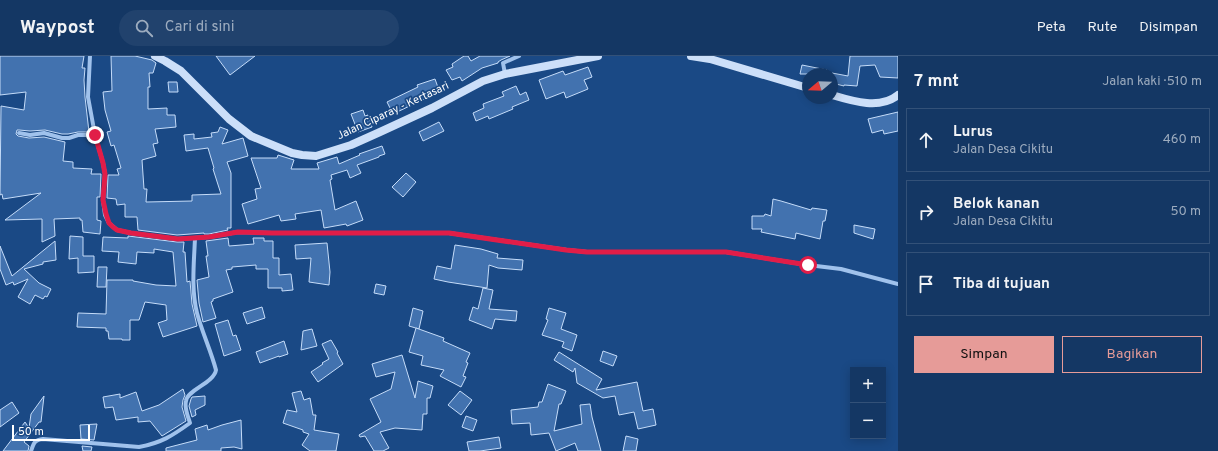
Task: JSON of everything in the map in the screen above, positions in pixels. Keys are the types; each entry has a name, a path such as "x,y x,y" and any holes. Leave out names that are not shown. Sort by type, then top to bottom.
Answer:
{"main road":[{"name":"Jalan Ciparay - Kertasari","path":"155,56 181,71 229,119 251,136 292,153 316,156 351,145 369,137 432,108 477,83 505,74 598,56"},
{"path":"691,56 710,59 802,86"},
{"path":"838,96 876,104 886,102 898,95"}],"street":[{"path":"90,56 88,97 95,135 105,174 103,200 109,223 117,230 161,238 178,239 238,232 449,233 587,252 726,252 841,269 898,284"},
{"path":"505,74 503,63 519,56"},
{"path":"19,133 30,135 44,133 62,138 69,138 78,135 95,135"},
{"path":"31,451 37,440 43,439 139,447 164,440 190,423 186,412 186,400 189,395 201,387 215,374 216,370 196,304 193,275 195,238"}],"building":[{"path":"0,56 84,56 82,68 85,68 85,97 89,132 62,134 45,130 17,130 16,134 18,136 29,138 44,137 65,142 63,161 73,162 73,168 92,169 91,174 101,174 100,197 97,197 97,220 101,221 100,234 83,232 82,220 80,220 80,218 54,219 55,236 42,242 42,219 5,220 41,193 3,199 2,194 0,195 1,106 24,110 26,92 0,95"},
{"path":"111,56 135,56 152,60 156,63 153,73 149,73 150,87 148,87 148,109 167,108 167,115 175,115 176,127 155,129 158,143 153,144 156,156 142,160 144,189 147,189 146,202 192,201 192,195 221,194 208,148 186,151 184,135 194,134 194,139 212,137 211,133 218,132 220,127 228,130 222,144 243,138 248,156 227,162 231,173 231,228 209,234 177,235 138,230 137,217 125,217 125,204 117,205 116,199 107,198 108,175 119,175 117,169 121,168 114,145 111,146 107,132 111,131 105,110 103,92 112,91"},
{"path":"216,56 255,56 230,75"},
{"path":"464,56 468,56 471,61 480,56 510,56 498,63 482,68 462,81 460,77 452,80 446,70 453,67 452,64"},
{"path":"850,56 898,56 898,78 880,77 875,65 860,66 857,86 838,84 838,74 848,76"},
{"path":"802,65 817,68 802,68 802,74 800,74"},
{"path":"588,67 592,77 584,80 588,89 566,98 564,92 546,99 539,80 563,71 565,75"},
{"path":"435,79 440,93 393,114 387,102 418,87 417,85"},
{"path":"168,82 177,82 178,92 169,92"},
{"path":"516,86 520,95 526,92 529,100 512,107 513,109 489,119 488,116 476,121 473,113 484,108 483,104 504,96 502,92"},
{"path":"363,110 365,116 368,115 372,127 358,132 351,114"},
{"path":"898,112 898,131 884,134 883,130 872,133 868,119"},
{"path":"439,122 444,131 423,141 419,132"},
{"path":"382,146 385,154 357,165 361,173 350,178 347,170 331,175 332,179 330,180 335,210 356,201 363,220 347,226 346,224 324,228 321,210 295,214 296,219 281,221 279,215 248,224 242,204 257,199 255,189 261,188 251,158 277,158 278,155 294,160 291,169 319,169 317,163 337,157 339,164 360,155 359,154"},
{"path":"406,173 416,182 403,197 392,187"},
{"path":"773,199 811,210 812,208 827,210 825,221 823,221 820,239 796,233 795,239 761,232 762,229 752,229 752,216 764,216 765,214 771,216"},
{"path":"854,225 875,229 873,239 854,233"},
{"path":"70,236 83,237 83,256 94,256 94,272 78,273 78,258 69,259"},
{"path":"128,236 184,242 183,252 185,252 187,282 190,281 192,304 197,326 163,337 158,323 167,320 166,305 145,302 139,320 130,320 130,340 109,339 106,328 77,327 78,313 106,314 107,280 133,280 156,285 176,286 173,252 154,249 154,253 137,252 136,264 118,262 119,252 102,251 103,237 128,238"},
{"path":"228,238 229,246 254,244 253,238 264,238 264,241 273,241 273,258 279,258 279,275 291,274 293,290 282,291 282,288 268,288 268,269 256,269 256,265 232,267 232,269 226,270 233,292 213,299 211,302 216,318 203,322 199,303 197,280 209,277 206,256 208,256 206,241"},
{"path":"55,241 56,260 43,262 43,264 24,269 39,283 51,289 47,297 45,296 43,299 35,295 30,304 18,297 28,279 14,285 13,282 6,285 0,269 0,246 12,276"},
{"path":"327,243 330,272 329,285 309,282 311,258 296,259 295,245"},
{"path":"455,245 481,249 498,254 497,258 523,260 522,270 498,268 489,265 487,288 434,279 437,266 451,269"},
{"path":"98,267 107,267 106,287 97,287"},
{"path":"376,284 386,286 384,295 374,293"},
{"path":"483,288 493,290 489,309 517,311 516,321 495,319 492,329 469,320 473,307 478,309"},
{"path":"262,307 265,318 247,324 243,313"},
{"path":"413,308 423,311 419,329 409,326"},
{"path":"549,308 566,313 561,329 577,335 572,351 562,347 564,342 542,335 548,320 546,319"},
{"path":"228,320 233,336 236,335 241,350 224,356 215,324"},
{"path":"416,328 444,338 443,341 470,353 466,362 468,363 463,376 466,377 461,387 440,376 444,370 421,365 423,356 409,352"},
{"path":"312,329 317,346 301,350 303,331"},
{"path":"331,340 343,364 318,382 311,372 329,359 322,344"},
{"path":"284,341 288,354 260,363 256,352"},
{"path":"603,351 617,356 613,366 600,361"},
{"path":"559,352 602,379 596,390 637,382 643,411 653,409 656,425 638,429 634,412 619,415 615,396 603,398 577,383 575,368 573,372 554,360"},
{"path":"402,355 415,398 418,381 433,386 430,398 427,398 427,414 423,414 422,430 395,428 380,432 389,448 383,451 374,451 365,436 360,437 359,435 381,422 370,399 391,389 395,372 376,377 372,364"},
{"path":"548,384 566,391 561,404 559,404 554,431 582,424 580,405 590,404 601,451 578,451 575,443 556,451 549,433 531,435 530,423 512,424 511,410 538,407 539,402 542,402"},
{"path":"183,389 185,395 182,407 186,421 162,436 150,421 138,422 138,417 116,420 113,407 105,408 103,397 120,394 120,398 136,392 142,411 159,405"},
{"path":"301,391 304,400 310,398 313,415 316,415 314,430 339,434 336,451 310,451 302,445 309,434 303,432 303,430 283,423 287,410 297,412 292,393"},
{"path":"460,391 472,400 461,415 448,405"},
{"path":"44,396 41,422 39,422 24,442 29,446 28,451 3,451 25,422 29,428 31,414"},
{"path":"205,396 205,405 195,410 196,415 192,417 189,406 192,397"},
{"path":"12,402 19,413 0,427 0,410"},
{"path":"466,416 477,420 473,431 462,427"},
{"path":"241,420 242,449 234,447 221,448 221,451 166,451 166,448 197,440 195,429 207,425 208,430"},
{"path":"97,424 94,440 81,439 80,425"},
{"path":"626,436 638,439 636,451 623,451"},
{"path":"499,437 501,448 469,451 467,442"},
{"path":"82,446 92,447 91,451 83,451"}],"route":[{"path":"95,135 105,174 103,200 109,223 117,230 131,233 178,239 209,237 238,232 382,234 449,233 587,252 726,252 808,265"}]}
